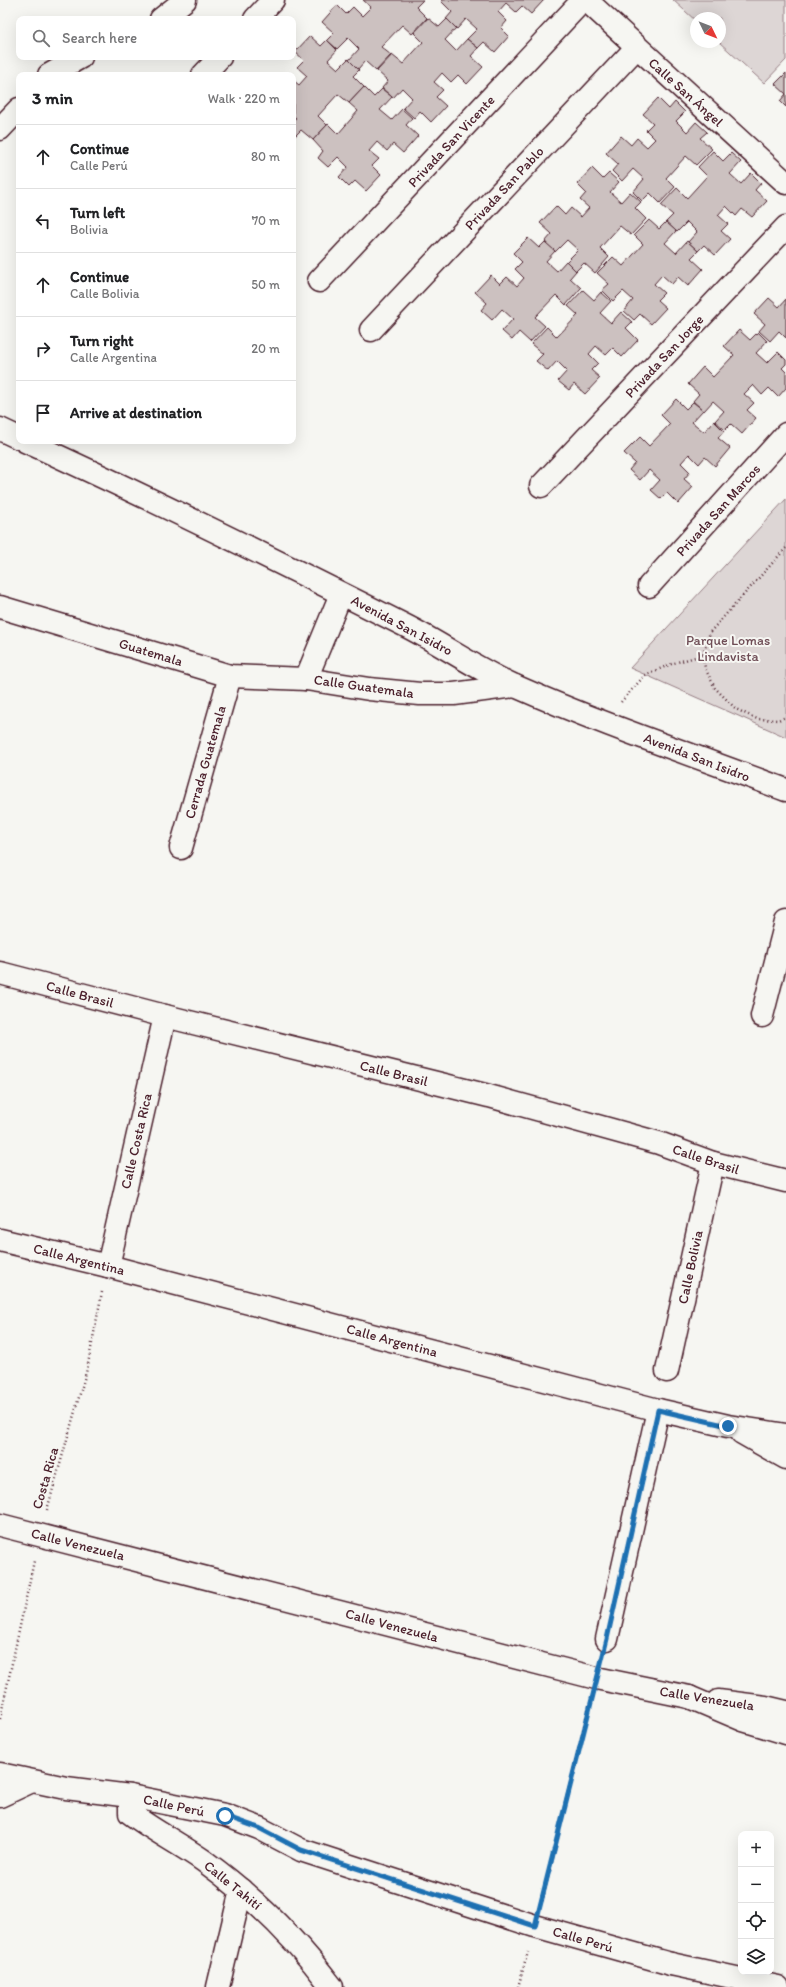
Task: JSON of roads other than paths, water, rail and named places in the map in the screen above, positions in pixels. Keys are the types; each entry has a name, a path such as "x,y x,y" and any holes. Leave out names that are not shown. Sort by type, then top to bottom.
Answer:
{"street":[{"path":"165,16 185,0"},
{"path":"258,16 273,0"},
{"name":"Calle San Ángel","path":"585,0 786,183"},
{"name":"Privada San Vicente","path":"319,281 585,0"},
{"name":"Privada San Pablo","path":"371,330 637,47"},
{"path":"55,72 76,60"},
{"path":"206,72 217,60"},
{"path":"0,130 16,112"},
{"name":"Privada San Jorge","path":"542,486 786,227"},
{"path":"0,429 16,437"},
{"name":"Privada San Marcos","path":"649,586 786,434"},
{"name":"Avenida San Isidro","path":"33,444 137,492 410,628 515,686 605,722 786,790"},
{"name":"Calle Guatemala","path":"342,594 306,678 420,694 454,694 515,686"},
{"name":"Guatemala","path":"0,607 230,676 306,678"},
{"name":"Cerrada Guatemala","path":"181,848 230,676"},
{"path":"762,1016 786,922"},
{"name":"Calle Brasil","path":"0,972 165,1016 489,1096 658,1143 713,1163 786,1181"},
{"name":"Calle Costa Rica","path":"108,1266 165,1016"},
{"name":"Calle Bolivia","path":"667,1371 713,1163"},
{"name":"Calle Argentina","path":"0,1240 108,1266 658,1410 728,1426 786,1435"},
{"path":"607,1639 658,1410"},
{"path":"728,1426 786,1458"},
{"name":"Calle Venezuela","path":"0,1524 596,1678 689,1697 765,1707 786,1712"},
{"path":"689,1697 743,1720 786,1733"},
{"name":"Calle Perú","path":"0,1774 30,1782 130,1796 225,1816 259,1828 301,1850 535,1926 671,1964 778,1987"},
{"path":"0,1796 30,1782"},
{"name":"Calle Tahití","path":"130,1796 130,1813 153,1830 203,1860 241,1890 278,1923 308,1955 332,1987"},
{"path":"218,1987 241,1890"},
{"path":"671,1964 709,1987"}],"park label":[{"name":"Parque Lomas Lindavista","path":"728,648"}]}
